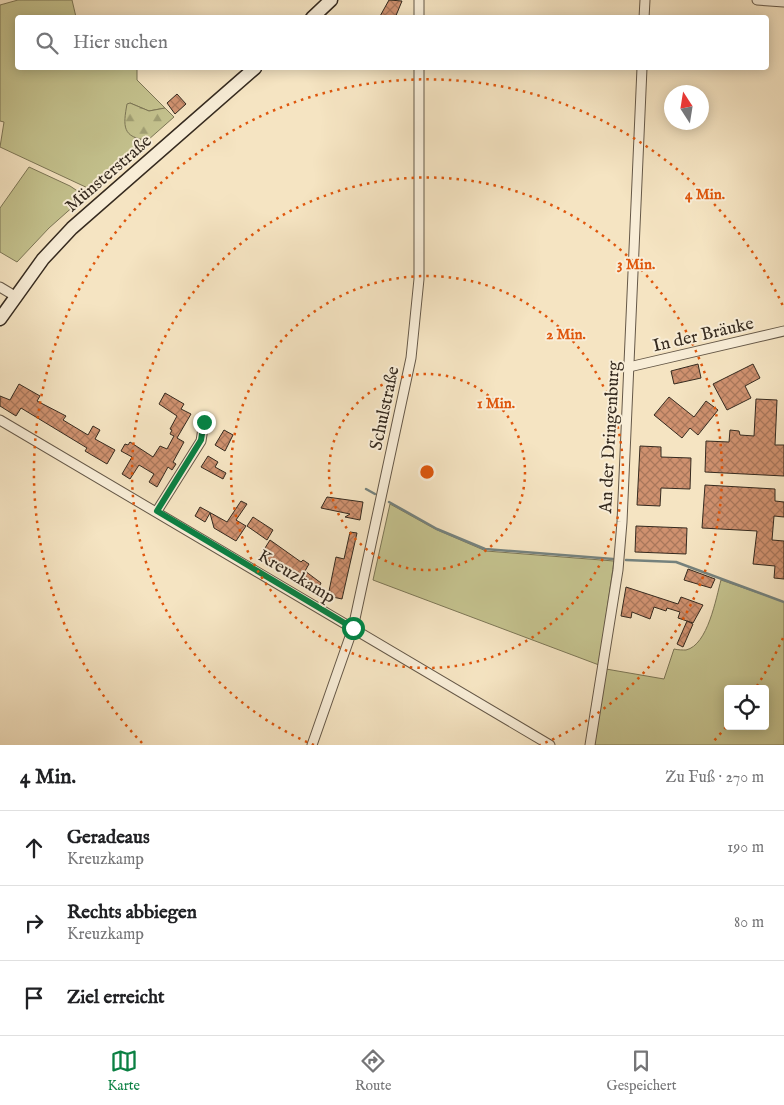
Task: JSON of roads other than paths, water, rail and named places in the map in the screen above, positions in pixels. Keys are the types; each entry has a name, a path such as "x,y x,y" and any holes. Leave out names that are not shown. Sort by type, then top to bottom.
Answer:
{"main road":[{"path":"315,15 332,0"},
{"name":"Münsterstraße","path":"0,319 43,259 72,228 253,70"}],"street":[{"path":"419,0 419,15"},
{"path":"644,15 645,0"},
{"path":"757,0 784,2"},
{"name":"Schulstraße","path":"312,745 353,628 411,358 418,279 419,70"},
{"name":"An der Dringenburg","path":"590,745 618,570 642,70"},
{"path":"0,287 15,296"},
{"name":"In der Bräuke","path":"629,368 784,331"},
{"name":"Kreuzkamp","path":"0,420 157,511 550,745"},
{"path":"157,511 201,440 204,422"}],"waterway":[{"path":"366,489 375,494"},
{"path":"389,502 437,529 485,549 613,559"},
{"path":"626,560 676,562 784,602"}]}
